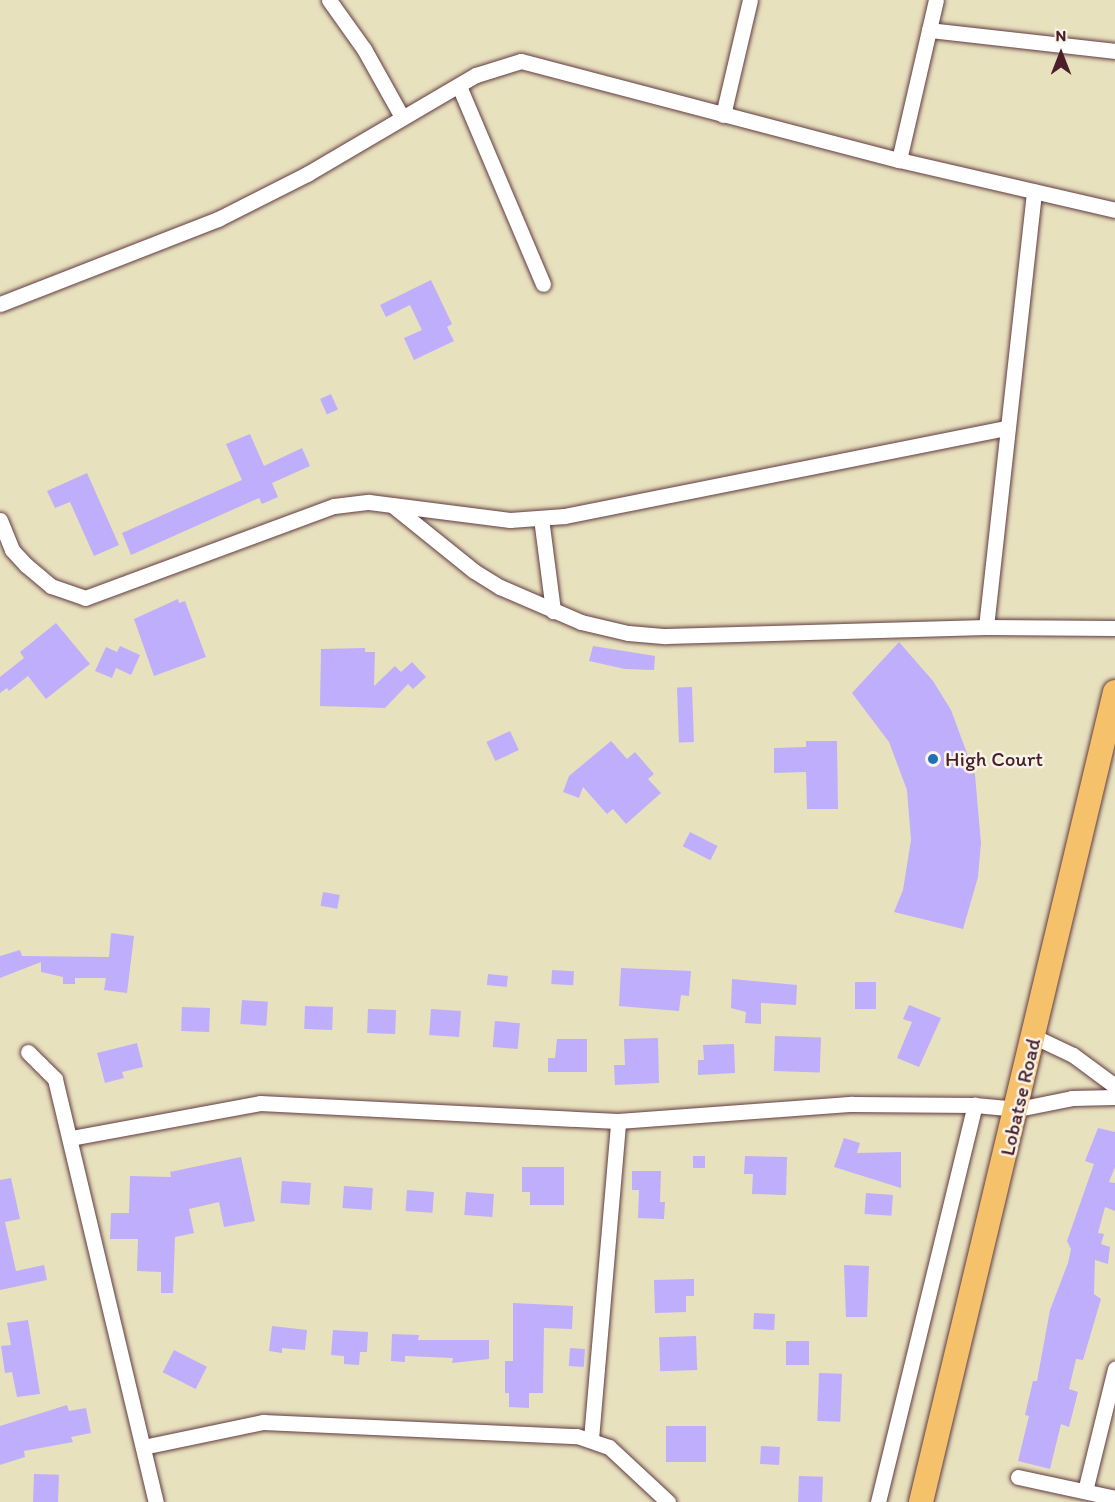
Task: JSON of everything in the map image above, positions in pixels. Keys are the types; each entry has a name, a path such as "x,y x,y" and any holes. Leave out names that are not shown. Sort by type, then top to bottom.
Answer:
{"highway":[{"name":"Lobatse Road","path":"921,1502 1018,1109 1115,692"}],"street":[{"path":"329,0 364,49 402,117"},
{"path":"723,115 750,0"},
{"path":"899,160 936,0"},
{"path":"929,30 1115,51"},
{"path":"0,304 218,219 308,174 402,117 485,71 521,62 899,160 1115,210"},
{"path":"459,86 543,284"},
{"path":"986,627 1005,428 1034,192"},
{"path":"0,520 15,554 51,586 85,598 334,506 369,502 498,519 585,514 1005,428"},
{"path":"392,505 474,571 553,611 600,628 655,636 986,627 1115,628"},
{"path":"542,518 553,611"},
{"path":"0,560 15,554"},
{"path":"1035,1037 1073,1055 1115,1086"},
{"path":"28,1052 56,1079 156,1502"},
{"path":"71,1138 260,1103 618,1120 852,1104 975,1105 1018,1109 1072,1098 1115,1097"},
{"path":"878,1502 975,1105"},
{"path":"591,1439 618,1120"},
{"path":"1085,1491 1115,1368"},
{"path":"143,1447 263,1422 441,1428 591,1439 628,1462 668,1502"},
{"path":"1018,1477 1115,1498"}],"building":[{"path":"431,280 452,324 447,327 454,341 414,360 404,338 422,330 410,305 386,317 380,305"},
{"path":"331,394 338,410 327,414 320,399"},
{"path":"250,434 264,466 302,448 310,466 272,483 278,497 262,504 259,498 131,555 122,533 242,480 226,444"},
{"path":"87,473 119,545 94,556 70,502 55,508 47,491"},
{"path":"178,599 179,603 185,601 206,657 154,676 134,619"},
{"path":"56,623 90,664 46,699 28,676 9,691 7,688 0,693 0,677 24,658 20,652"},
{"path":"899,642 933,681 951,710 975,775 981,843 978,877 963,929 894,912 903,890 911,840 907,790 889,742 852,693"},
{"path":"120,646 140,655 131,675 116,668 112,678 95,671 106,647 117,652"},
{"path":"593,646 655,656 654,670 625,669 589,661"},
{"path":"365,648 365,652 375,652 374,686 395,666 401,672 412,662 426,677 413,689 408,684 385,708 320,706 321,649"},
{"path":"692,687 694,742 679,742 677,688"},
{"path":"510,731 519,750 495,761 486,742"},
{"path":"611,741 627,759 635,752 654,774 648,779 661,793 626,824 613,809 607,814 583,787 579,798 563,792 569,776"},
{"path":"806,741 837,741 838,809 807,809 806,772 774,773 774,748 806,747"},
{"path":"690,832 718,846 710,860 683,846"},
{"path":"323,892 340,895 337,909 321,906"},
{"path":"111,933 134,936 127,993 104,990 106,978 75,978 75,984 63,984 63,977 41,972 41,962 0,978 0,956 20,950 22,956 109,957"},
{"path":"621,968 691,971 689,996 681,995 679,1011 619,1006"},
{"path":"552,970 574,971 573,985 551,984"},
{"path":"488,974 508,976 507,987 487,985"},
{"path":"732,979 797,985 796,1005 761,1003 761,1024 745,1023 746,1012 731,1008"},
{"path":"855,982 876,982 876,1009 855,1009"},
{"path":"242,1000 268,1002 266,1026 240,1024"},
{"path":"909,1005 941,1018 919,1067 897,1058 912,1022 903,1019"},
{"path":"305,1006 333,1007 332,1030 304,1029"},
{"path":"182,1007 210,1008 209,1032 181,1031"},
{"path":"368,1009 396,1010 395,1034 367,1033"},
{"path":"431,1009 461,1011 459,1037 429,1035"},
{"path":"495,1021 520,1023 518,1049 493,1047"},
{"path":"775,1036 821,1038 820,1073 774,1071"},
{"path":"658,1038 659,1083 615,1085 614,1065 625,1065 624,1039"},
{"path":"557,1039 587,1039 587,1072 548,1072 548,1058 555,1058"},
{"path":"137,1043 143,1067 122,1072 124,1078 105,1083 97,1053"},
{"path":"734,1044 735,1073 698,1075 698,1060 704,1060 703,1045"},
{"path":"1098,1128 1115,1132 1115,1167 1109,1182 1115,1183 1115,1211 1105,1207 1098,1233 1104,1234 1101,1244 1110,1247 1108,1264 1095,1260 1094,1294 1101,1299 1083,1360 1076,1359 1069,1389 1078,1392 1069,1427 1061,1424 1050,1469 1018,1461 1029,1416 1025,1415 1033,1381 1037,1381 1050,1310 1068,1263 1071,1249 1067,1241 1094,1164 1085,1161"},
{"path":"844,1138 860,1143 857,1153 901,1152 901,1188 834,1167"},
{"path":"693,1156 705,1156 705,1168 693,1168"},
{"path":"745,1156 787,1157 786,1195 752,1194 753,1174 744,1174"},
{"path":"241,1157 255,1221 224,1227 219,1202 189,1209 194,1233 175,1237 173,1293 161,1293 161,1272 137,1271 138,1239 110,1239 111,1213 129,1213 130,1176 171,1177 170,1172"},
{"path":"522,1167 564,1167 564,1205 530,1205 530,1192 522,1192"},
{"path":"632,1171 661,1171 660,1202 665,1202 664,1219 638,1218 639,1190 632,1190"},
{"path":"11,1178 20,1219 5,1222 16,1271 44,1265 47,1280 0,1290 0,1180"},
{"path":"282,1181 311,1183 309,1205 280,1203"},
{"path":"344,1186 373,1188 371,1210 342,1208"},
{"path":"407,1190 434,1192 432,1213 406,1211"},
{"path":"466,1192 494,1194 492,1217 464,1215"},
{"path":"866,1193 893,1195 891,1216 865,1214"},
{"path":"844,1265 869,1266 867,1317 846,1317"},
{"path":"694,1279 694,1296 686,1296 686,1312 655,1313 654,1280"},
{"path":"513,1303 573,1306 572,1329 544,1328 543,1393 529,1393 529,1408 509,1407 509,1393 505,1393 505,1361 513,1361"},
{"path":"754,1313 775,1314 774,1330 753,1329"},
{"path":"28,1320 40,1394 17,1397 12,1372 5,1373 1,1346 11,1345 7,1323"},
{"path":"272,1326 307,1330 305,1350 282,1348 282,1353 269,1351"},
{"path":"333,1330 368,1332 367,1352 360,1352 359,1365 344,1364 344,1356 331,1355"},
{"path":"392,1334 419,1335 418,1340 489,1340 489,1359 452,1363 453,1358 405,1356 405,1362 391,1361"},
{"path":"696,1336 697,1370 660,1371 659,1337"},
{"path":"786,1341 809,1341 809,1365 786,1365"},
{"path":"570,1348 585,1349 584,1367 569,1366"},
{"path":"174,1350 207,1367 196,1389 163,1372"},
{"path":"819,1373 842,1374 840,1422 817,1421"},
{"path":"67,1405 69,1411 86,1408 91,1433 71,1437 73,1442 24,1451 25,1457 0,1465 0,1426"},
{"path":"666,1426 706,1426 706,1462 666,1462"},
{"path":"761,1446 780,1447 779,1465 760,1464"},
{"path":"34,1474 59,1475 58,1502 33,1502"},
{"path":"799,1476 823,1477 822,1502 798,1502"}],"place":[{"name":"High Court","path":"933,759"}]}
